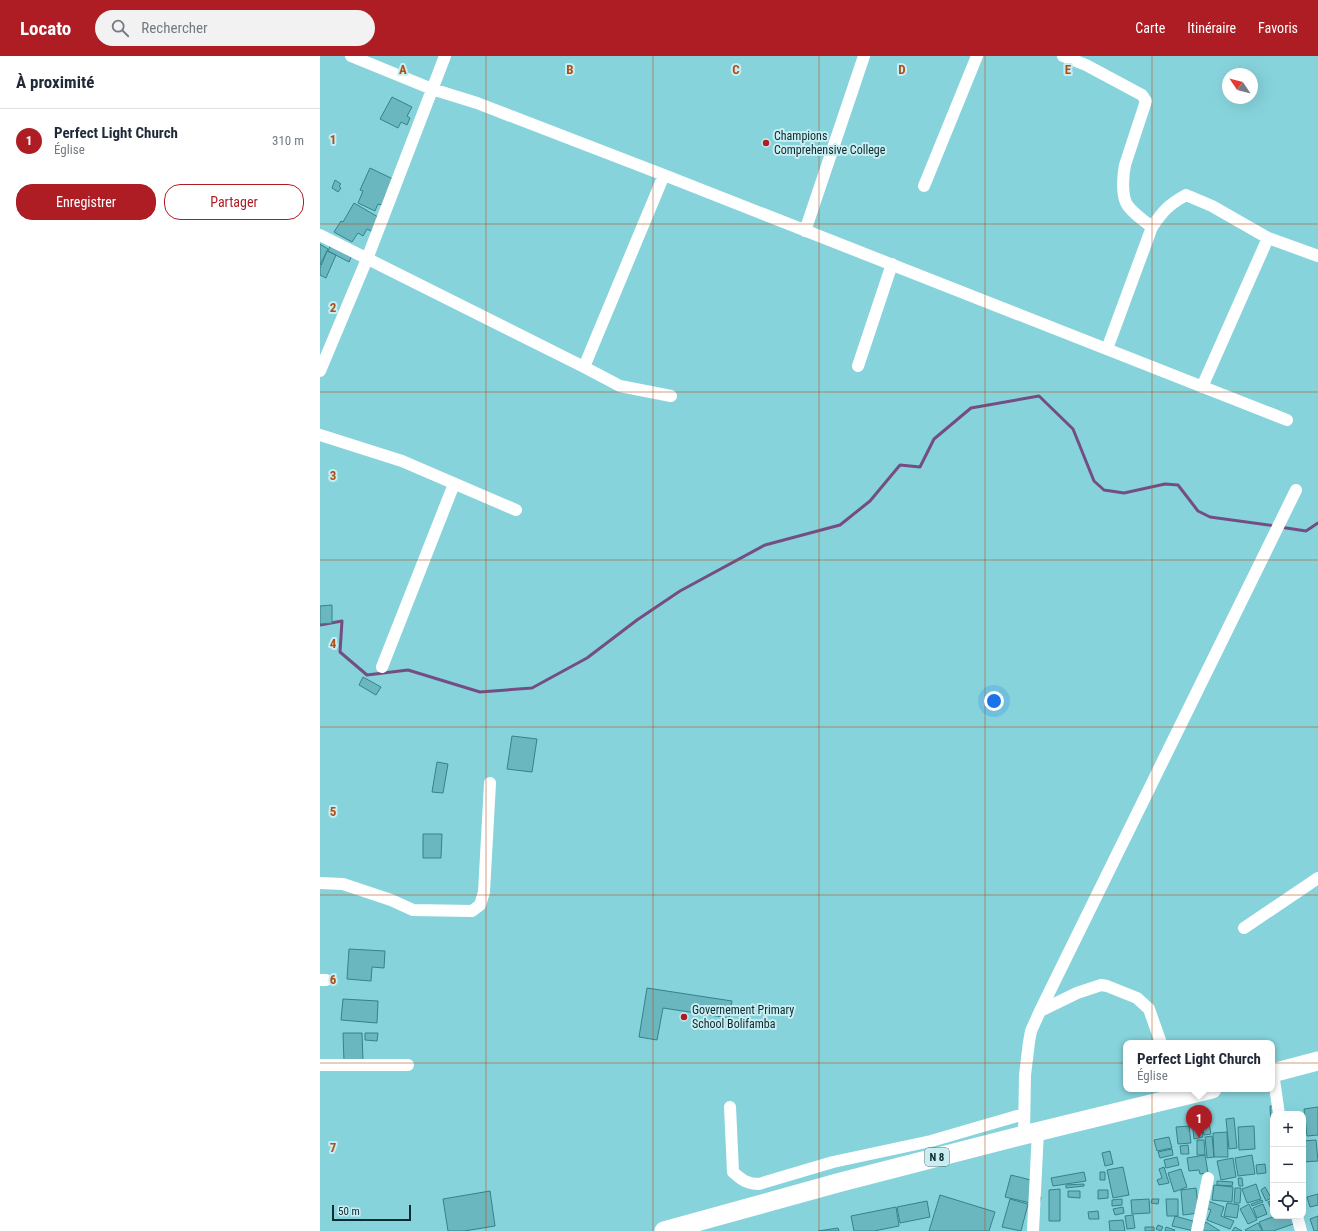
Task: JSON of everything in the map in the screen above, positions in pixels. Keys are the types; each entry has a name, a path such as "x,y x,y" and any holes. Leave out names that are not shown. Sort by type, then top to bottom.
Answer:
{"highway":[{"path":"1275,1072 1318,1061"},
{"name":"N 8","path":"664,1231 841,1182 1178,1093"}],"street":[{"path":"320,370 367,259 445,56"},
{"path":"805,231 864,56"},
{"path":"924,186 978,56"},
{"path":"1062,56 1086,65 1142,95 1146,101 1125,164 1123,175 1124,198 1128,205 1152,228"},
{"path":"358,57 432,89 477,103 664,175 1287,420"},
{"path":"584,367 664,175"},
{"path":"1107,349 1152,228 1164,209 1186,195 1212,206 1268,238 1318,256"},
{"path":"320,235 620,386 670,396"},
{"path":"1202,387 1268,238"},
{"path":"858,366 892,264"},
{"path":"320,435 389,457 516,510"},
{"path":"382,667 454,484"},
{"path":"1033,1231 1031,1133 1024,1114 1025,1075 1031,1031 1296,490"},
{"path":"320,883 343,884 391,900 413,910 472,911 480,905 484,892 490,783"},
{"path":"1244,928 1318,878"},
{"path":"1040,1011 1077,993 1101,985 1107,986 1137,998 1149,1009 1160,1040"},
{"path":"320,1065 408,1065"},
{"path":"1275,1087 1279,1111"},
{"path":"730,1107 733,1172 742,1180 750,1184 759,1184 833,1162 932,1141 1024,1114"},
{"path":"1197,1231 1208,1178"},
{"path":"1298,1219 1301,1231"}],"building":[{"path":"392,97 412,107 407,116 410,118 407,125 401,122 398,128 380,119"},
{"path":"370,168 393,179 382,205 378,204 375,211 358,203 363,191 360,190"},
{"path":"335,180 341,184 339,186 341,188 338,192 332,188"},
{"path":"354,203 385,221 377,234 367,229 363,236 358,233 352,242 334,232 341,221 343,222"},
{"path":"320,244 328,249 320,265"},
{"path":"331,244 352,255 349,262 328,251"},
{"path":"327,251 336,255 326,278 320,275 320,268"},
{"path":"332,605 332,623 320,624 320,606"},
{"path":"363,677 381,687 376,695 359,685"},
{"path":"512,736 537,739 532,772 507,769"},
{"path":"437,762 448,764 443,793 432,792"},
{"path":"423,834 442,834 441,858 423,858"},
{"path":"349,949 385,951 384,968 372,967 371,981 347,979"},
{"path":"647,988 732,1001 729,1018 663,1008 657,1040 639,1037"},
{"path":"343,999 378,1001 377,1023 341,1020"},
{"path":"343,1033 362,1033 363,1061 344,1062"},
{"path":"365,1033 378,1033 377,1041 365,1040"},
{"path":"1270,1106 1278,1106 1275,1111 1270,1111"},
{"path":"1318,1107 1318,1135 1307,1136 1306,1111 1304,1111 1304,1109"},
{"path":"1234,1118 1237,1148 1229,1149 1226,1119"},
{"path":"1209,1123 1211,1134 1204,1135 1202,1124"},
{"path":"1189,1126 1191,1143 1178,1144 1176,1127"},
{"path":"1254,1126 1255,1149 1239,1150 1238,1127"},
{"path":"1202,1128 1203,1137 1194,1139 1193,1129"},
{"path":"1227,1132 1228,1157 1214,1157 1213,1133"},
{"path":"1212,1136 1214,1157 1207,1158 1205,1137"},
{"path":"1169,1137 1172,1148 1157,1151 1154,1140"},
{"path":"1197,1140 1204,1140 1205,1155 1197,1155"},
{"path":"1316,1140 1318,1161 1306,1162 1306,1141"},
{"path":"1188,1145 1189,1154 1181,1154 1180,1146"},
{"path":"1172,1149 1173,1155 1160,1158 1158,1152"},
{"path":"1110,1151 1113,1164 1105,1166 1102,1153"},
{"path":"1205,1155 1208,1173 1200,1174 1199,1170 1189,1171 1187,1158"},
{"path":"1252,1155 1255,1174 1238,1176 1235,1158"},
{"path":"1177,1157 1179,1165 1166,1168 1164,1160"},
{"path":"1233,1158 1236,1177 1221,1180 1217,1161"},
{"path":"1265,1164 1266,1173 1257,1174 1256,1165"},
{"path":"1123,1167 1129,1195 1113,1198 1107,1170"},
{"path":"1164,1167 1169,1183 1159,1185 1157,1180 1162,1178 1159,1169"},
{"path":"1181,1169 1187,1187 1174,1192 1168,1173"},
{"path":"1084,1172 1086,1181 1053,1186 1051,1178"},
{"path":"1100,1172 1105,1172 1105,1180 1100,1180"},
{"path":"1011,1175 1035,1181 1031,1195 1041,1197 1039,1205 1005,1197"},
{"path":"1238,1178 1242,1178 1243,1186 1239,1186"},
{"path":"1217,1181 1233,1182 1232,1186 1217,1185"},
{"path":"1084,1184 1084,1186 1066,1188 1066,1185"},
{"path":"1256,1184 1261,1199 1247,1203 1242,1189"},
{"path":"1214,1185 1233,1187 1232,1202 1212,1200"},
{"path":"1265,1187 1270,1199 1266,1201 1261,1190"},
{"path":"1196,1188 1199,1213 1183,1215 1181,1190"},
{"path":"1235,1188 1241,1188 1240,1203 1234,1203"},
{"path":"1060,1189 1060,1221 1049,1221 1049,1190"},
{"path":"1098,1190 1108,1190 1108,1198 1098,1199"},
{"path":"490,1191 495,1226 464,1231 448,1231 443,1199"},
{"path":"1068,1191 1080,1191 1080,1198 1068,1197"},
{"path":"1318,1194 1318,1205 1310,1207 1307,1197"},
{"path":"940,1195 995,1212 989,1231 929,1231"},
{"path":"1010,1199 1028,1204 1021,1231 1002,1227"},
{"path":"1122,1199 1122,1205 1112,1206 1112,1200"},
{"path":"1149,1199 1150,1213 1132,1214 1131,1200"},
{"path":"1152,1199 1159,1199 1158,1204 1151,1203"},
{"path":"1166,1199 1178,1199 1178,1216 1167,1216"},
{"path":"1262,1200 1263,1202 1252,1206 1251,1204"},
{"path":"927,1201 930,1217 900,1223 897,1207"},
{"path":"1208,1201 1224,1207 1221,1216 1234,1221 1230,1229 1207,1220 1211,1210 1206,1208"},
{"path":"1227,1203 1239,1205 1237,1218 1224,1216"},
{"path":"1249,1204 1257,1220 1248,1224 1240,1209"},
{"path":"1263,1204 1267,1214 1257,1218 1253,1208"},
{"path":"896,1207 899,1226 874,1231 854,1231 851,1216"},
{"path":"1123,1207 1124,1213 1115,1215 1113,1209"},
{"path":"1098,1211 1099,1219 1089,1219 1088,1212"},
{"path":"1133,1215 1135,1228 1127,1229 1125,1216"},
{"path":"1175,1216 1196,1222 1194,1231 1172,1226"},
{"path":"1318,1216 1318,1231 1314,1231 1310,1219"},
{"path":"1270,1218 1294,1219 1296,1223 1273,1231 1263,1231 1259,1222"},
{"path":"1123,1220 1125,1231 1110,1231 1109,1221"},
{"path":"1206,1222 1220,1231 1200,1231"},
{"path":"1258,1223 1262,1230 1245,1230"},
{"path":"1158,1225 1163,1227 1161,1231 1156,1229"},
{"path":"1145,1227 1154,1227 1154,1231 1145,1231"},
{"path":"1166,1227 1175,1230 1165,1231"},
{"path":"1235,1227 1242,1231 1232,1231"},
{"path":"838,1228 839,1231 818,1231"}],"waterway":[{"path":"320,625 342,621 340,652 367,675 408,670 480,692 532,688 587,658 637,620 680,591 765,545 840,525 870,501 900,465 920,467 934,439 971,408 1039,396 1073,429 1094,481 1104,490 1124,493 1165,484 1178,485 1198,511 1210,517 1275,526"},
{"path":"1280,527 1306,531 1318,523"}],"place":[{"name":"Champions Comprehensive College","path":"766,143"},
{"name":"Governement Primary School Bolifamba","path":"684,1017"},
{"name":"Perfect Light Church","path":"1199,1138"}]}
